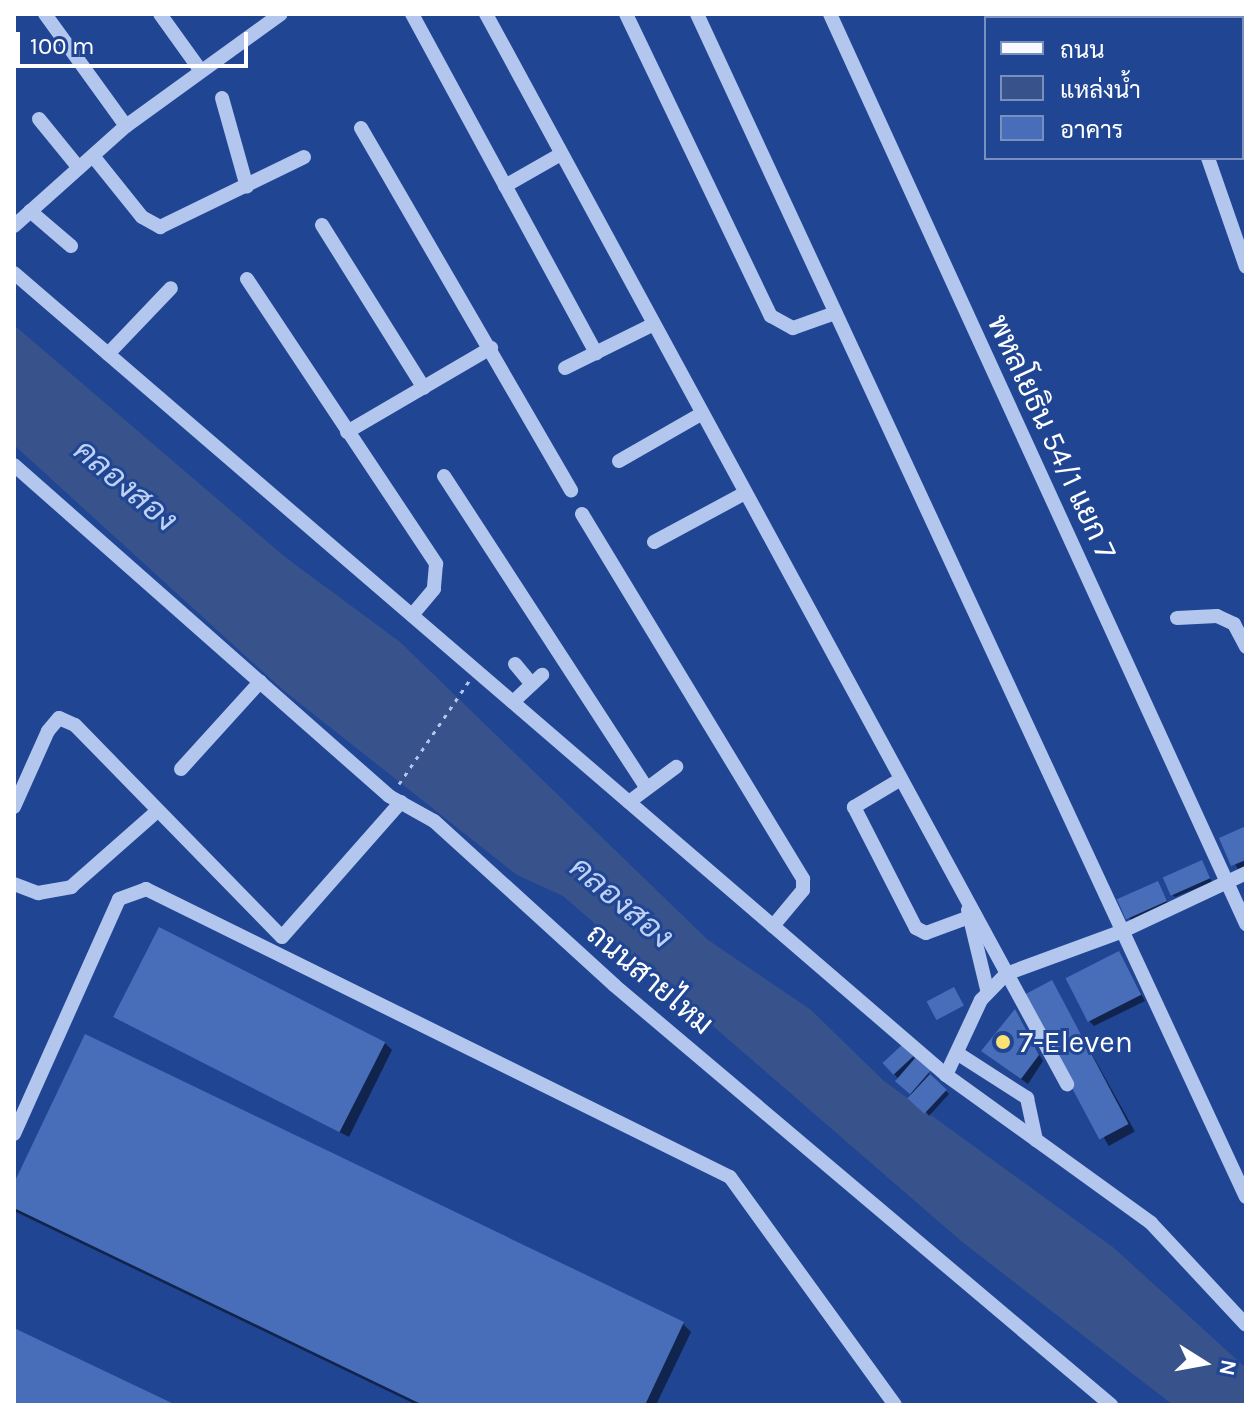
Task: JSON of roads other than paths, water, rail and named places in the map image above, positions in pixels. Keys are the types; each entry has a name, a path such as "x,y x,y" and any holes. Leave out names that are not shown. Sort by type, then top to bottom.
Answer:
{"street":[{"path":"45,14 126,126"},
{"path":"160,14 201,71"},
{"path":"14,226 126,126 281,14"},
{"path":"412,14 596,353"},
{"path":"486,14 971,913 1067,1084"},
{"path":"626,14 771,316 793,328 835,313"},
{"path":"697,14 1246,1197"},
{"name":"พหลโยธิน 54/1 แยก 7","path":"830,14 1246,924"},
{"path":"222,98 247,187"},
{"path":"39,119 79,168"},
{"path":"361,128 571,490"},
{"path":"505,186 561,154"},
{"path":"93,156 142,217 160,227 304,157"},
{"path":"1209,160 1246,267"},
{"path":"30,211 71,246"},
{"path":"322,225 424,388"},
{"path":"14,273 946,1075 1151,1223 1246,1325"},
{"path":"247,279 436,564 434,589 412,615"},
{"path":"108,354 171,288"},
{"path":"565,368 652,325"},
{"path":"347,432 491,348"},
{"path":"619,461 701,414"},
{"name":"ถนนสายไหม","path":"14,465 260,682 434,821 614,985 1111,1405"},
{"path":"444,476 644,784"},
{"path":"654,542 745,493"},
{"path":"582,514 803,879 773,926"},
{"path":"1177,618 1217,616 1234,624 1246,647"},
{"path":"513,702 537,679 515,664"},
{"path":"181,769 260,682"},
{"path":"14,807 59,718 75,725 155,813 282,937 398,795"},
{"path":"629,802 644,784 676,767"},
{"path":"901,779 858,801 855,812 916,928 926,933 971,913"},
{"path":"14,884 38,893 71,887 155,813"},
{"path":"946,1075 960,1055 987,989 1006,974 1123,931 1246,873"},
{"path":"14,1134 119,899 146,889 730,1177 895,1405"},
{"path":"971,913 987,989"},
{"path":"960,1055 1027,1098 1036,1140"}],"water":[{"name":"คลองสอง","path":"14,325 285,557 400,642 708,940 811,1010 884,1081 1114,1248 1246,1368 1246,1405 1173,1405 961,1241 563,896 517,875 283,690 14,445"}],"railway":[{"path":"1244,30 1246,36"},
{"path":"1244,67 1246,73"}],"place":[{"name":"7-Eleven","path":"1003,1042"}]}
